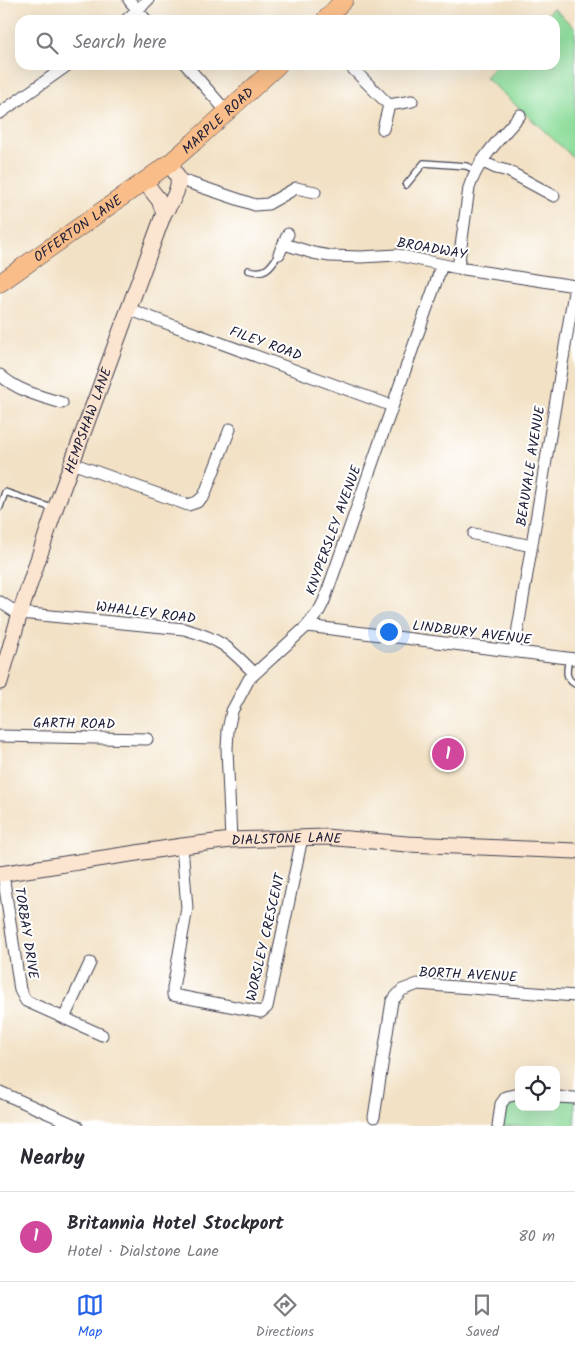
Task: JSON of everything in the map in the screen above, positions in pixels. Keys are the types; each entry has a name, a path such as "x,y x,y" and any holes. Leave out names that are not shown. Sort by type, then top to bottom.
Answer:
{"main road":[{"path":"330,15 344,0"},
{"name":"MARPLE ROAD","path":"157,172 273,70"},
{"name":"OFFERTON LANE","path":"0,283 157,172"}],"street":[{"path":"129,0 142,15"},
{"path":"133,15 148,0"},
{"path":"0,113 61,70"},
{"path":"190,70 227,112"},
{"path":"354,70 389,105"},
{"path":"389,105 412,101"},
{"path":"383,129 389,105"},
{"path":"458,268 469,188 479,166 520,115"},
{"path":"479,166 508,171 554,196"},
{"path":"164,213 159,200 157,172 254,205 268,204 296,188 315,192"},
{"name":"HEMPSHAW LANE","path":"1,677 55,509 164,213 171,204 178,179"},
{"name":"BROADWAY","path":"284,244 330,256 361,257 397,254 458,268 575,286"},
{"name":"KNYPERSLEY AVENUE","path":"231,840 228,730 232,711 254,673 286,647 319,611 331,584 442,265"},
{"name":"BEAUVALE AVENUE","path":"514,652 575,286"},
{"name":"FILEY ROAD","path":"128,308 392,406"},
{"path":"0,375 27,393 62,403"},
{"path":"72,463 188,505 197,502 204,496 230,429"},
{"path":"474,534 532,546"},
{"path":"0,602 14,612 20,613"},
{"name":"WHALLEY ROAD","path":"20,613 184,630 222,644 254,673"},
{"name":"LINDBURY AVENUE","path":"306,626 572,658"},
{"name":"GARTH ROAD","path":"0,736 147,739"},
{"name":"DIALSTONE LANE","path":"2,874 231,840 326,837 407,844 575,852"},
{"name":"WORSLEY CRESCENT","path":"182,846 187,908 173,994 261,1012 267,1007 302,838"},
{"name":"TORBAY DRIVE","path":"2,874 20,990 26,1001 102,1035"},
{"path":"64,1018 90,963"},
{"name":"BORTH AVENUE","path":"374,1117 392,1001 402,990 418,984 575,996"},
{"path":"0,1092 77,1126"},
{"path":"498,1126 501,1104 506,1097 515,1095"},
{"path":"560,1097 575,1098"}],"lane":[{"path":"406,185 424,163 479,166"},
{"path":"248,270 257,273 264,272 272,265 284,244"},
{"path":"0,507 5,492 55,509"},
{"path":"572,658 566,673 568,678 575,684"}],"green space":[{"path":"553,8 575,28 575,159 485,77 492,70 560,70 560,15 546,15"},
{"path":"515,1096 515,1111 560,1111 560,1097 575,1098 575,1126 498,1126 501,1104"}],"place":[{"name":"Britannia Hotel Stockport","path":"448,754"}]}
